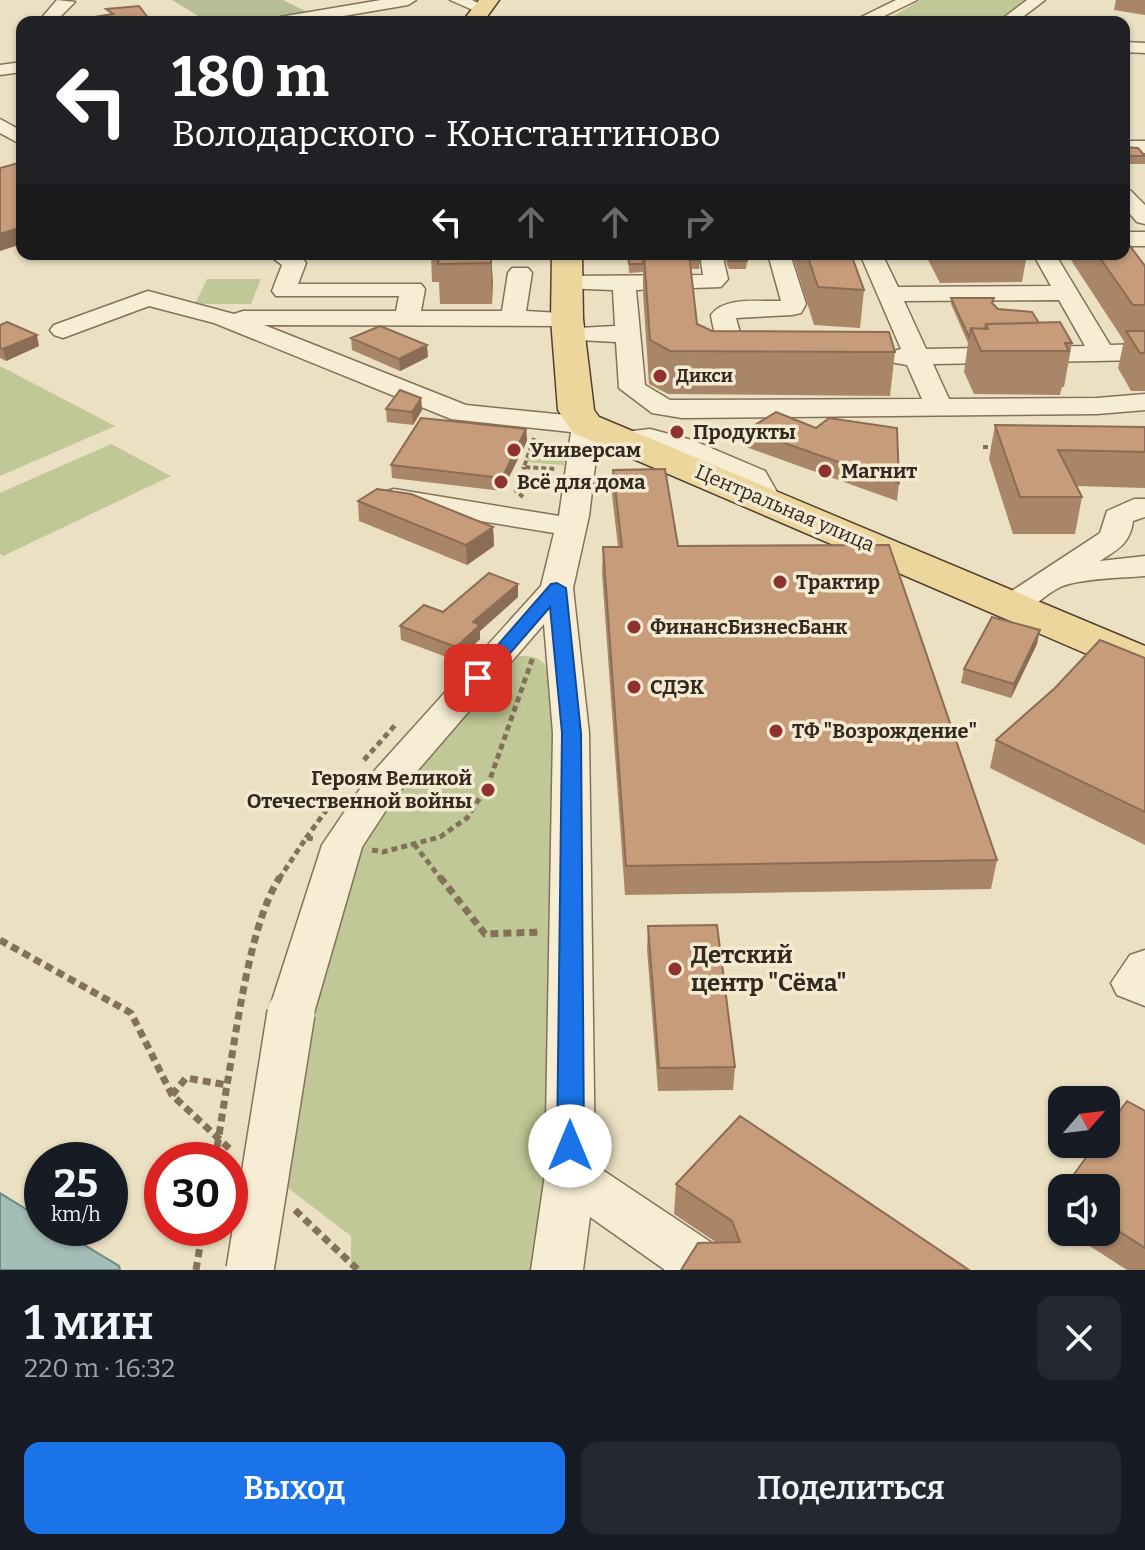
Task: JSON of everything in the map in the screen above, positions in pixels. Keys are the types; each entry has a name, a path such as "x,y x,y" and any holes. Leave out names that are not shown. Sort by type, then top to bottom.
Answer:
{"main road":[{"path":"567,269 568,326 577,428"},
{"name":"Центральная улица","path":"577,428 766,499 1145,662"}],"street":[{"path":"52,16 67,2 65,0"},
{"path":"315,16 408,0"},
{"path":"458,0 481,10"},
{"path":"875,16 909,0"},
{"path":"1014,16 1037,0"},
{"path":"1130,201 1145,217"},
{"path":"289,260 294,263 284,291 413,289 407,318"},
{"path":"567,269 624,284 713,282 716,279 712,260"},
{"path":"773,358 749,358 733,351 728,345 723,315 733,310 792,308 794,304 781,260"},
{"path":"874,260 939,407"},
{"path":"1048,260 1102,353"},
{"path":"513,319 520,273"},
{"path":"624,284 632,388 671,410 1097,406 1145,402"},
{"path":"889,294 1073,303"},
{"path":"63,330 148,298 223,318 461,413 650,437 755,477 766,499"},
{"path":"976,307 1034,307 1047,314 1073,303"},
{"path":"223,318 513,319 627,334"},
{"path":"1055,328 1070,356"},
{"path":"869,358 1145,352"},
{"path":"701,454 737,430 761,425 805,423 849,430"},
{"path":"557,1270 570,1175 571,733 557,588 584,456 577,428"},
{"path":"372,495 571,527"},
{"path":"1013,605 1115,537 1118,517 1134,508 1145,508"},
{"path":"1058,576 1145,566"},
{"path":"250,1270 291,1013 342,845 380,789 557,588"},
{"path":"1145,967 1133,983 1145,989"},
{"path":"570,1175 708,1270"}],"path":[{"path":"533,505 516,491 524,467 577,428"},
{"path":"524,467 564,469 577,428"},
{"path":"983,447 998,447"},
{"path":"520,479 563,482"},
{"path":"383,852 440,837 467,818 488,785 538,642"},
{"path":"218,1142 241,1005 267,896 306,838 342,845"},
{"path":"414,844 485,934 571,931"},
{"path":"0,940 131,1013 172,1095 222,1142"},
{"path":"172,1095 186,1078 227,1085"},
{"path":"284,1200 358,1270"},
{"path":"196,1270 200,1246"}],"green space":[{"path":"172,0 283,0 311,14 300,16 198,16"},
{"path":"920,0 1030,0 1002,16 894,16"},
{"path":"207,279 261,279 251,304 195,304"},
{"path":"0,366 115,426 0,476"},
{"path":"534,438 565,449 564,465 526,462"},
{"path":"111,444 171,476 3,556 0,554 0,493"},
{"path":"519,656 540,660 552,677 557,1270 358,1270 351,1263 351,1236 284,1185 311,1019 354,854 389,792"}],"water":[{"path":"0,1193 24,1208 24,1246 86,1246 119,1266 120,1270 0,1270"}],"building":[{"path":"139,6 147,16 100,16 113,14 106,9"},
{"path":"1130,147 1138,148 1145,156 1130,156"},
{"path":"16,164 16,229 0,234 0,168"},
{"path":"1130,246 1145,266 1145,305 1133,305 1101,260 1130,260"},
{"path":"438,260 491,260 491,263 438,264"},
{"path":"629,260 643,260 643,264 629,264"},
{"path":"644,260 690,260 697,324 712,331 889,332 895,352 670,351 650,340"},
{"path":"809,260 853,260 864,290 818,287"},
{"path":"951,298 994,298 992,303 998,309 1032,312 1039,323 986,324 985,329 971,328 969,337"},
{"path":"7,322 37,335 0,348 0,325"},
{"path":"1060,322 1072,343 1065,343 1069,351 981,351 971,328 988,329 986,324"},
{"path":"380,326 427,345 399,359 351,338"},
{"path":"1126,331 1145,331 1145,353 1140,353"},
{"path":"400,390 421,398 412,412 386,409"},
{"path":"776,412 816,428 829,418 897,428 899,483 747,430"},
{"path":"421,418 526,429 502,478 391,465"},
{"path":"995,425 1145,427 1145,452 1058,450 1082,497 1020,497"},
{"name":"ТФ \"Возрождение\"","path":"665,469 678,546 889,545 997,860 626,866 603,547 622,547 613,470"},
{"path":"377,489 411,494 493,527 466,545 358,501"},
{"path":"489,573 518,584 473,622 480,625 456,647 400,626 424,605 443,612"},
{"path":"992,617 1040,630 1014,684 964,669"},
{"path":"1100,640 1145,658 1145,812 996,740 1055,688"},
{"path":"717,925 735,1067 659,1068 648,926"},
{"path":"1127,1101 1145,1111 1145,1248 1120,1232 1120,1174 1074,1174 1086,1158 1120,1158 1120,1111"},
{"path":"740,1116 969,1270 681,1270 698,1243 740,1242 732,1221 676,1184"}],"place":[{"name":"Дикси","path":"660,376"},
{"name":"Продукты","path":"677,432"},
{"name":"Универсам","path":"514,450"},
{"name":"Магнит","path":"825,471"},
{"name":"Всё для дома","path":"501,482"},
{"name":"Трактир","path":"780,582"},
{"name":"ФинансБизнесБанк","path":"634,627"},
{"name":"СДЭК","path":"634,687"},
{"name":"ТФ \"Возрождение\"","path":"776,731"},
{"name":"Героям Великой Отечественной войны","path":"488,790"},
{"name":"Детский центр \"Сёма\"","path":"675,969"}],"route":[{"path":"478,678 557,588 571,733 570,1146"}]}
